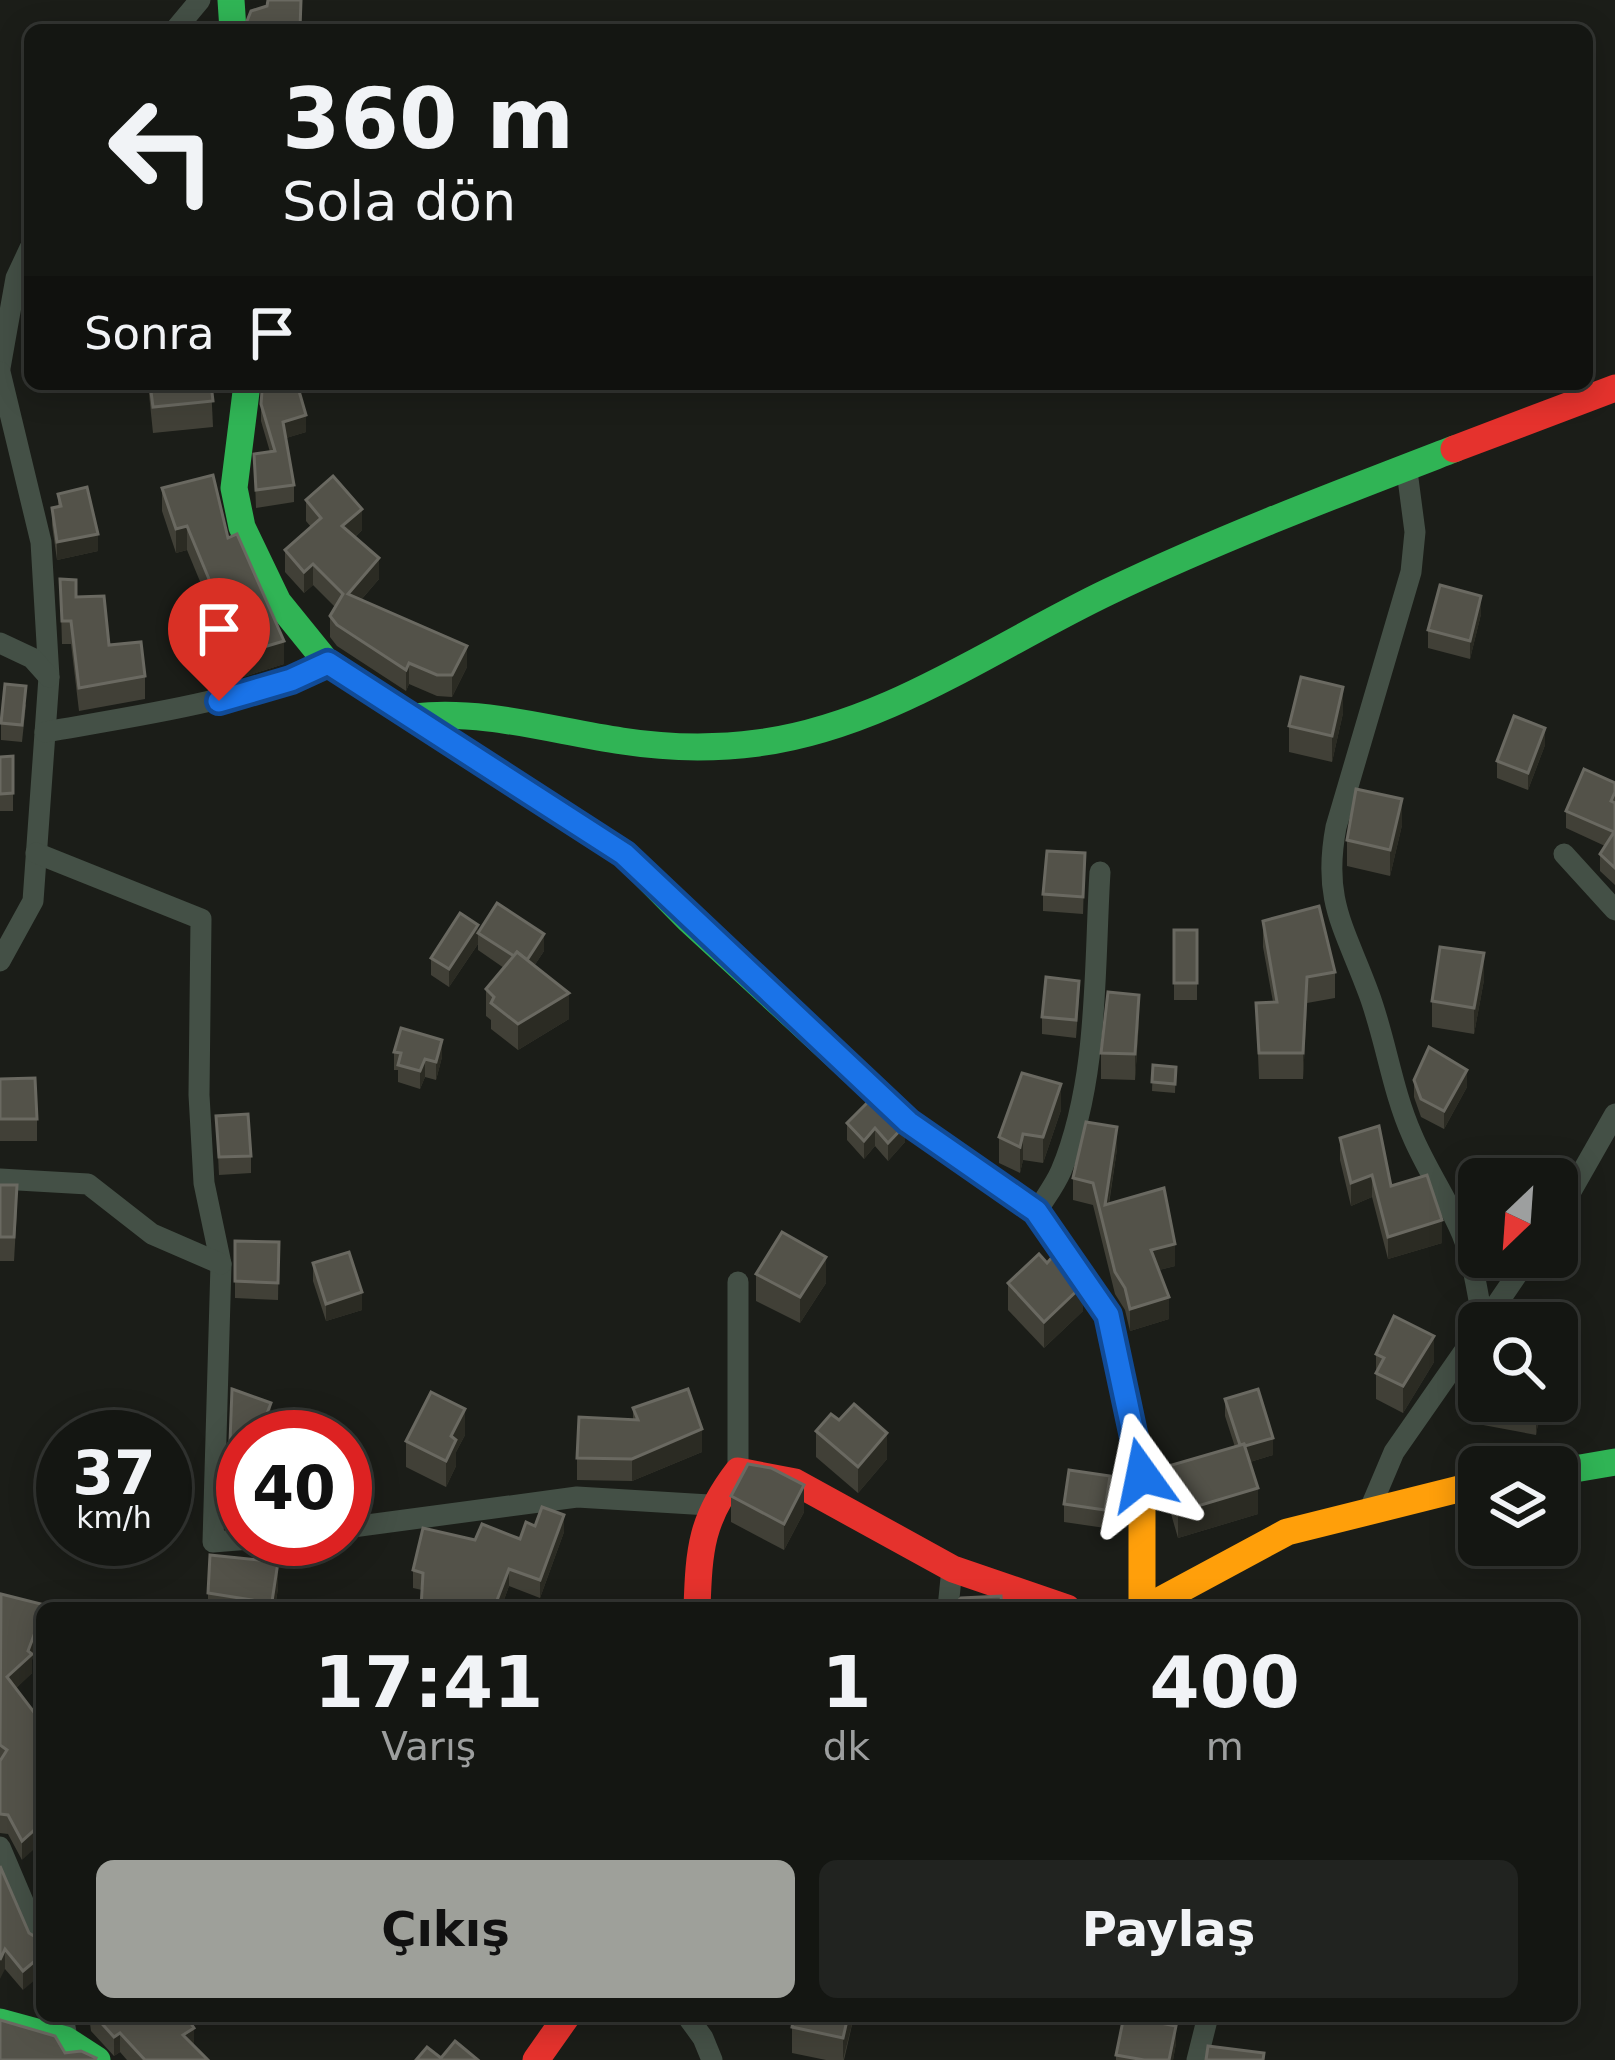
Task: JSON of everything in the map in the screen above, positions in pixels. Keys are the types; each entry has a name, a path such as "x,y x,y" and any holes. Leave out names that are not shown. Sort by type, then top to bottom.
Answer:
{"street":[{"path":"180,24 200,0"},
{"path":"0,961 33,901 49,677 40,542 0,370 16,278 24,261"},
{"path":"414,717 481,716 683,748 760,743 833,726 970,668 1102,596 1234,533 1615,388"},
{"path":"246,390 234,488 242,527 278,602 328,663 624,854 908,1122 1036,1211 1108,1315 1142,1475 1144,1602"},
{"path":"1407,470 1415,532 1411,572 1336,827 1331,885 1337,920 1385,1040 1411,1133 1460,1228 1478,1302"},
{"path":"0,643 32,658 49,677"},
{"path":"45,732 219,701 291,680 328,663"},
{"path":"36,853 201,920 199,1095 204,1183 221,1264 217,1410"},
{"path":"1564,854 1615,910"},
{"path":"1036,1211 1060,1174 1082,1090 1100,872"},
{"path":"1578,1179 1615,1114"},
{"path":"0,1179 88,1184 152,1234 221,1264"},
{"path":"697,1602 700,1540 709,1505 738,1471 738,1282"},
{"path":"1369,1511 1394,1452 1458,1360"},
{"path":"216,1438 216,1542"},
{"path":"1578,1468 1615,1462"},
{"path":"738,1471 768,1470 796,1479 952,1568 1050,1602"},
{"path":"1155,1602 1287,1532 1458,1489"},
{"path":"372,1524 577,1497 709,1505"},
{"path":"949,1602 952,1568"},
{"path":"0,1847 36,1932"},
{"path":"0,2022 67,2039 97,2060"},
{"path":"536,2060 563,2022"},
{"path":"691,2022 712,2060"},
{"path":"1197,2060 1206,2022"}],"building":[{"path":"268,0 301,0 300,24 246,24 251,11 267,6"},
{"path":"151,390 212,390 213,401 153,407"},
{"path":"299,390 306,415 283,422 294,485 256,490 254,454 275,451 261,404 262,391"},
{"path":"213,475 228,538 237,534 284,641 240,654 187,526 176,529 162,488"},
{"path":"333,476 362,509 342,526 379,558 348,594 467,646 452,675 437,675 409,663 406,670 337,625 330,616 343,594 313,564 304,572 285,550 321,518 306,500"},
{"path":"87,487 98,534 57,542 52,508 61,506 58,494"},
{"path":"60,579 76,580 76,597 104,596 109,645 141,642 145,676 79,688 71,621 62,621"},
{"path":"1440,585 1481,596 1470,641 1428,630"},
{"path":"1301,677 1343,687 1332,736 1289,726"},
{"path":"5,684 26,686 22,725 1,723"},
{"path":"1514,716 1545,728 1528,773 1497,761"},
{"path":"13,756 13,793 0,794 0,757"},
{"path":"1584,769 1615,783 1611,801 1615,803 1615,868 1600,854 1614,832 1566,811"},
{"path":"1356,789 1402,799 1390,850 1347,840"},
{"path":"1047,851 1085,853 1083,897 1043,894"},
{"path":"497,903 544,934 527,960 478,933"},
{"path":"1319,906 1335,972 1307,977 1303,1053 1259,1053 1256,1003 1277,1002 1263,921"},
{"path":"460,913 478,925 449,969 431,958"},
{"path":"1174,930 1197,930 1197,983 1174,983"},
{"path":"1440,947 1484,953 1474,1008 1432,1001"},
{"path":"517,952 569,993 518,1024 491,1003 494,997 486,989"},
{"path":"1046,977 1079,981 1076,1020 1042,1017"},
{"path":"1108,992 1139,995 1135,1054 1101,1053"},
{"path":"401,1028 442,1040 436,1062 425,1059 420,1071 398,1065 401,1053 394,1052"},
{"path":"1429,1047 1467,1070 1444,1111 1421,1099 1414,1080"},
{"path":"1153,1065 1176,1067 1175,1084 1152,1082"},
{"path":"1022,1073 1061,1084 1043,1137 1023,1134 1020,1147 999,1137"},
{"path":"35,1078 37,1119 0,1119 0,1079"},
{"path":"873,1097 905,1125 888,1143 875,1128 864,1141 847,1123"},
{"path":"248,1114 251,1156 219,1157 216,1116"},
{"path":"1086,1122 1117,1127 1105,1205 1164,1188 1175,1244 1151,1250 1169,1297 1130,1309 1115,1272 1093,1183 1073,1178"},
{"path":"1379,1126 1391,1186 1427,1175 1442,1220 1388,1237 1372,1175 1351,1183 1340,1138"},
{"path":"0,1185 17,1185 14,1237 0,1237"},
{"path":"782,1232 826,1257 800,1297 756,1274"},
{"path":"235,1241 279,1242 278,1283 235,1281"},
{"path":"349,1252 362,1292 326,1304 313,1263"},
{"path":"1039,1254 1047,1263 1055,1254 1083,1285 1044,1322 1008,1283"},
{"path":"1394,1316 1434,1336 1403,1386 1376,1373 1384,1358 1376,1354"},
{"path":"232,1389 271,1403 268,1410 231,1410"},
{"path":"688,1389 702,1429 632,1459 577,1458 579,1417 638,1420 633,1408"},
{"path":"1258,1389 1273,1438 1240,1445 1225,1399"},
{"path":"431,1392 465,1409 451,1436 456,1440 446,1461 406,1441"},
{"path":"854,1404 887,1433 858,1467 816,1431 831,1414 839,1420"},
{"path":"1244,1444 1258,1488 1178,1512 1165,1467"},
{"path":"748,1464 771,1468 804,1485 784,1524 731,1496"},
{"path":"1069,1470 1110,1476 1105,1510 1064,1504"},
{"path":"542,1507 564,1515 540,1580 509,1569 496,1602 421,1602 423,1573 413,1570 423,1528 475,1540 482,1524 520,1539 526,1522 535,1526"},
{"path":"210,1555 216,1556 216,1566 277,1566 272,1602 208,1593"},
{"path":"1,1594 36,1603 36,1630 28,1651 32,1654 7,1677 33,1711 36,1708 36,1828 22,1841 8,1815 0,1814 0,1761 7,1750 0,1745"},
{"path":"1001,1596 1002,1602 957,1602"},
{"path":"0,1866 29,1933 36,1937 36,1960 23,1971 5,1949 0,1960"},
{"path":"0,2020 55,2036 65,2053 81,2051 96,2058 0,2060"},
{"path":"100,2022 190,2022 194,2028 183,2035 208,2060 145,2060 120,2033 114,2037"},
{"path":"793,2022 847,2022 843,2038 792,2027"},
{"path":"1123,2022 1176,2026 1169,2060 1116,2055"},
{"path":"455,2041 478,2060 416,2060 427,2047 441,2058"},
{"path":"1208,2046 1264,2053 1263,2060 1206,2060"}],"traffic: fast":[{"path":"231,0 233,24"},
{"path":"246,390 234,488 242,527 278,602 325,660 624,854 908,1122 983,1174"},
{"path":"414,717 492,718 673,746 741,745 805,734 895,702 1193,553 1454,449"},
{"path":"1578,1468 1615,1462"},
{"path":"0,2022 66,2040 97,2060"}],"traffic: slow":[{"path":"983,1174 1037,1211 1108,1315 1142,1475 1142,1602"},
{"path":"1157,1602 1287,1532 1458,1489"}],"traffic: jam":[{"path":"1454,449 1615,388"},
{"path":"697,1602 704,1535 716,1504 738,1471 795,1482 953,1569 1049,1602"},
{"path":"536,2060 563,2022"}],"route":[{"path":"219,701 291,680 328,663 624,854 908,1122 1036,1211 1108,1315 1142,1475"}]}
